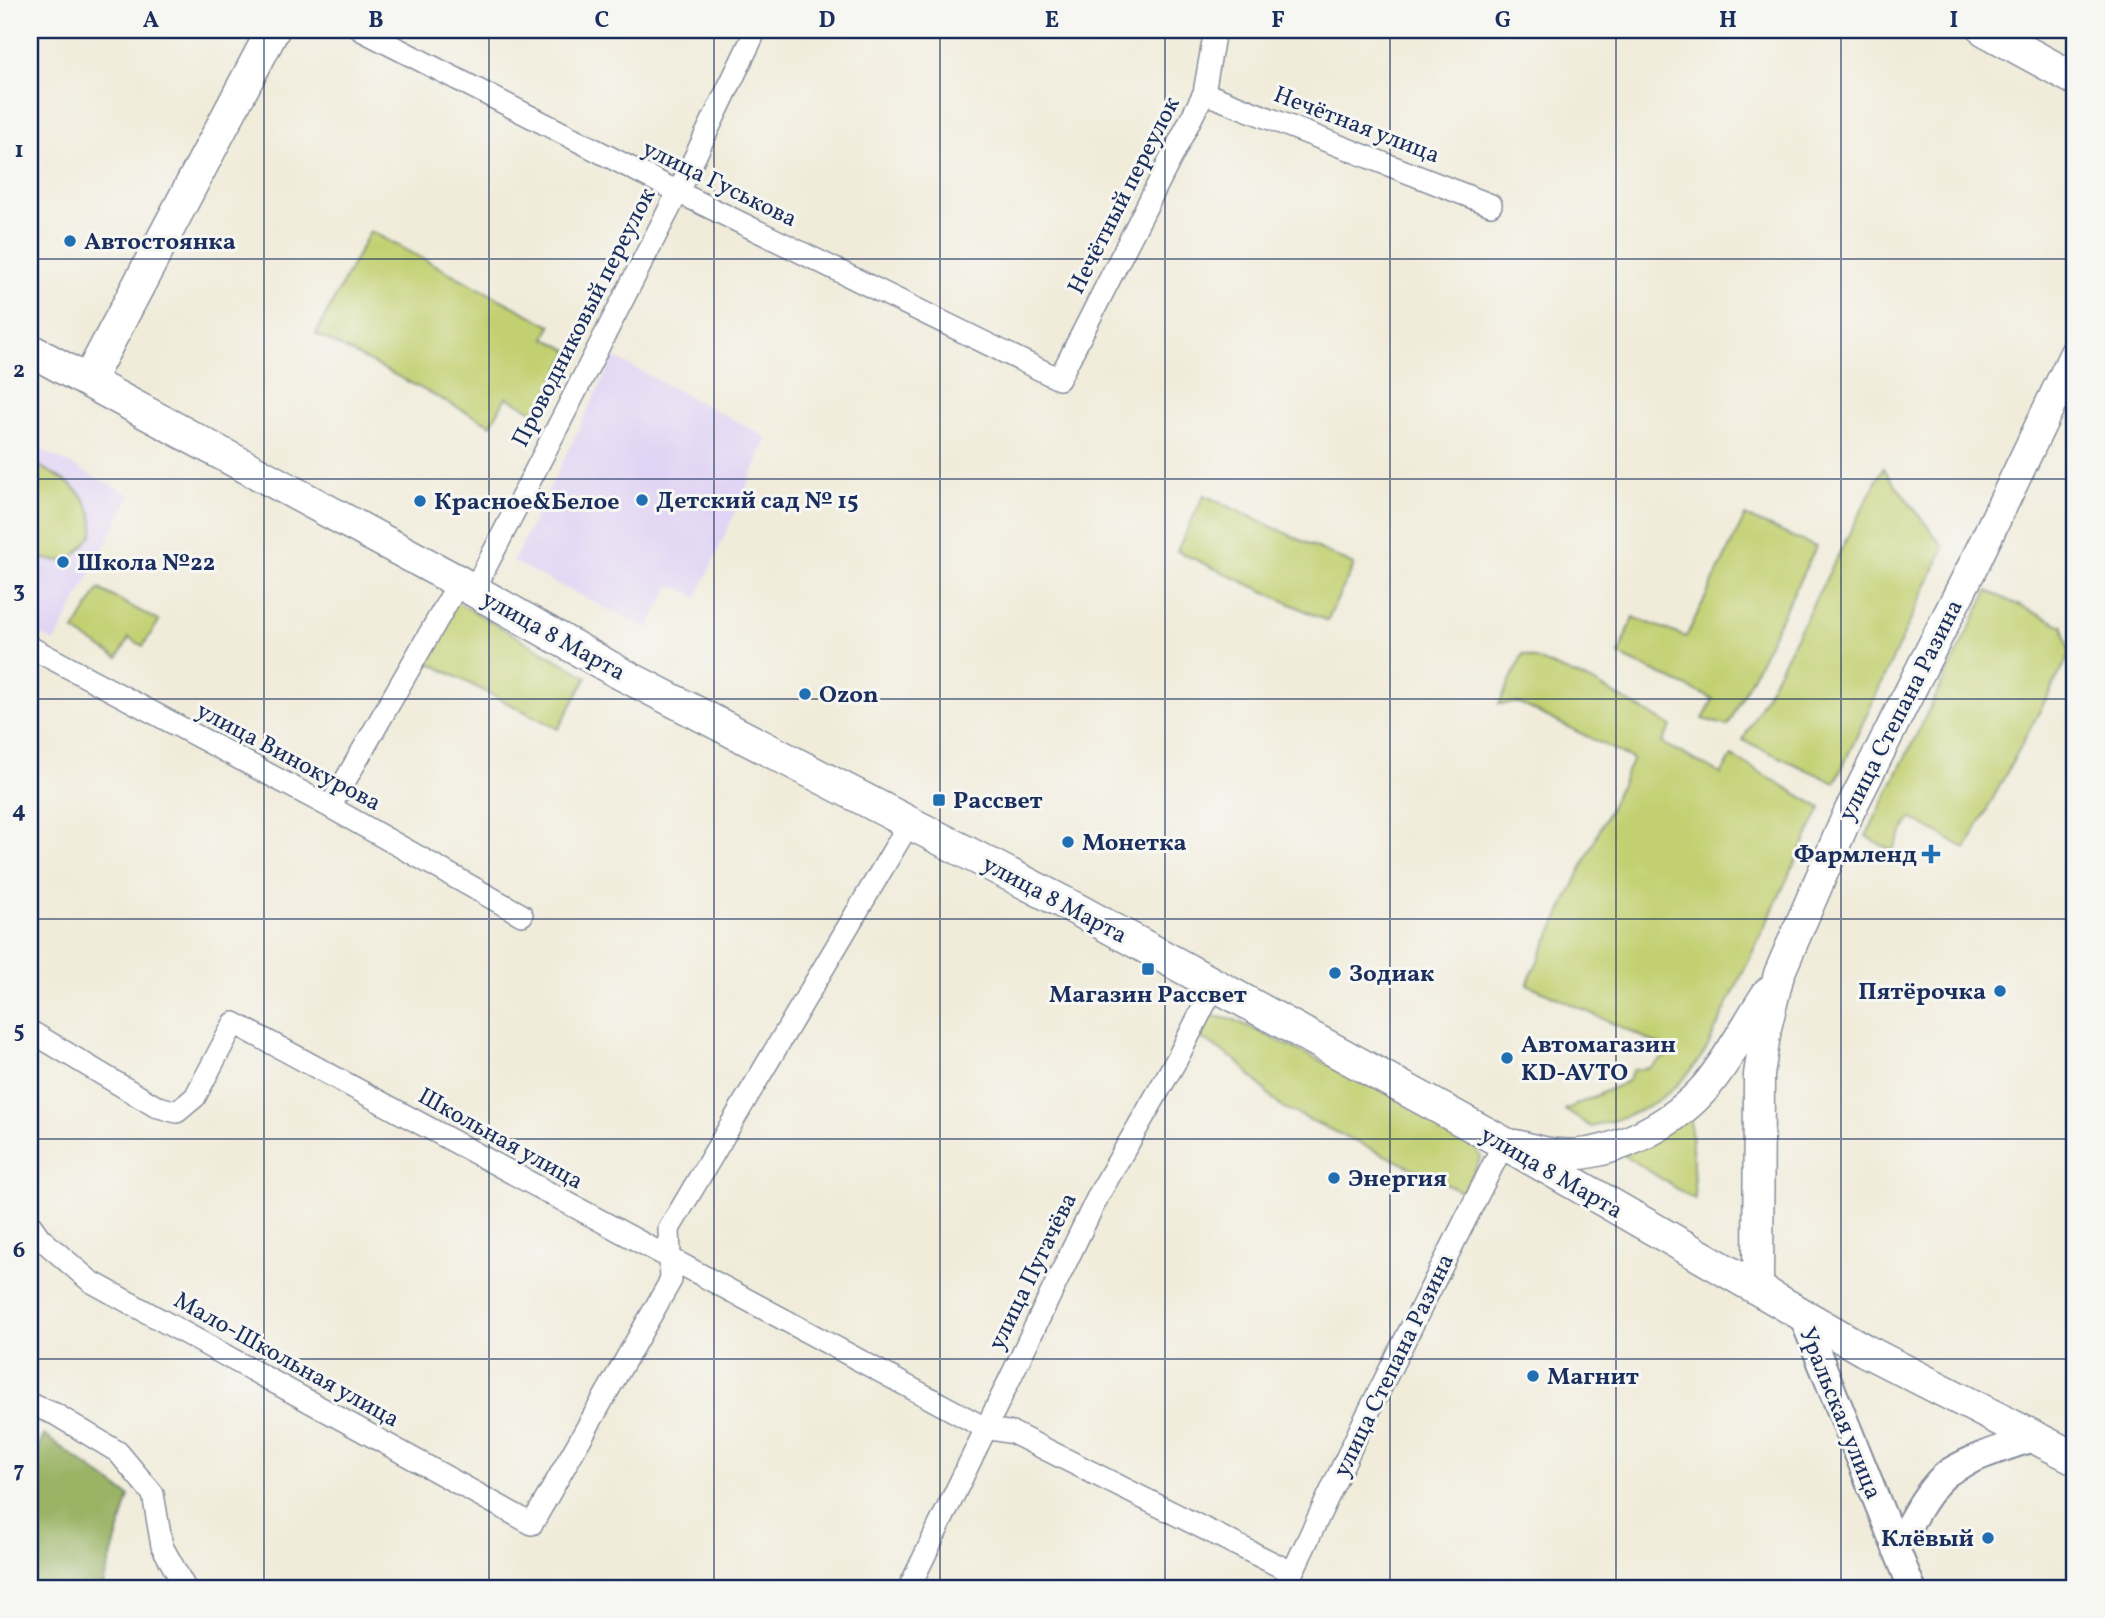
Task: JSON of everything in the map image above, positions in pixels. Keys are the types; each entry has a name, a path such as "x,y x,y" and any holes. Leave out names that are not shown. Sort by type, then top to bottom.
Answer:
{"main road":[{"path":"88,380 273,30"},
{"path":"1985,30 2075,79"},
{"name":"улица 8 Марта","path":"30,350 466,586 618,672 910,822 1215,984 1504,1143 1864,1350 2075,1458"},
{"name":"улица Степана Разина","path":"1758,1289 1759,1075 1766,1028 1779,974 1843,822 1974,564 2075,353"},
{"path":"1504,1143 1558,1154 1604,1150 1632,1140 1659,1124 1702,1091 1779,974"}],"street":[{"name":"улица Гуськова","path":"361,30 678,192 1059,379"},
{"name":"Проводниковый переулок","path":"330,807 466,586 678,192 756,30"},
{"name":"Нечётный переулок","path":"1059,379 1204,93 1215,30"},
{"name":"Нечётная улица","path":"1204,93 1491,205"},
{"name":"улица Винокурова","path":"30,647 330,807 522,915"},
{"path":"668,1259 669,1230 910,822"},
{"name":"улица Пугачёва","path":"909,1588 1099,1194 1215,984"},
{"name":"Школьная улица","path":"30,1031 155,1106 177,1112 195,1097 234,1023 985,1428 1013,1433 1288,1580"},
{"name":"улица Степана Разина","path":"1288,1580 1504,1143"},
{"name":"Мало-Школьная улица","path":"30,1224 40,1238 90,1281 532,1524 671,1280 668,1259"},
{"name":"Уральская улица","path":"1802,1315 1912,1588"},
{"path":"30,1404 55,1414 118,1452 136,1473 153,1494 162,1546 185,1588"},
{"path":"1896,1549 1914,1514 1948,1473 1997,1450 2035,1437"}],"shaded area":[{"name":"Детский сад № 15","path":"614,357 768,438 697,598 670,586 648,629 513,562"},
{"name":"Школа №22","path":"30,444 131,495 55,642 30,630"}],"green space":[{"path":"370,231 551,326 545,338 570,351 537,413 506,397 491,425 316,334"},
{"path":"30,462 74,488 89,507 93,533 80,550 66,559 50,560 30,554"},
{"path":"1883,468 1944,548 1835,783 1743,740"},
{"path":"1204,495 1354,565 1327,621 1177,551"},
{"path":"1745,516 1816,547 1728,726 1703,719 1713,699 1619,655 1633,617 1686,637"},
{"path":"99,589 159,621 143,646 129,638 118,658 74,631"},
{"path":"1988,591 2063,626 2070,654 1966,849 1911,818 1892,851 1866,836"},
{"path":"455,601 587,677 558,729 422,659"},
{"path":"1523,654 1593,682 1671,726 1662,743 1721,774 1732,756 1821,808 1707,1048 1696,1065 1671,1090 1644,1109 1591,1127 1565,1110 1628,1081 1633,1070 1649,1068 1669,1054 1669,1049 1527,984 1633,759 1519,703 1499,704"},
{"path":"1212,1016 1235,1020 1467,1131 1481,1158 1463,1192 1280,1106 1237,1061 1199,1037"},
{"path":"1690,1113 1695,1200 1624,1155"},
{"path":"44,1435 129,1496 102,1588 30,1588 30,1466"}],"place":[{"name":"Автостоянка","path":"70,241"},
{"name":"Детский сад № 15","path":"642,500"},
{"name":"Красное&Белое","path":"420,501"},
{"name":"Школа №22","path":"63,562"},
{"name":"Ozon","path":"805,694"},
{"name":"Рассвет","path":"939,800"},
{"name":"Монетка","path":"1068,842"},
{"name":"Фармленд","path":"1931,854"},
{"name":"Магазин Рассвет","path":"1148,969"},
{"name":"Зодиак","path":"1335,973"},
{"name":"Пятёрочка","path":"2000,991"},
{"name":"Автомагазин KD-AVTO","path":"1507,1058"},
{"name":"Энергия","path":"1334,1178"},
{"name":"Магнит","path":"1533,1376"},
{"name":"Клёвый","path":"1988,1538"}]}
